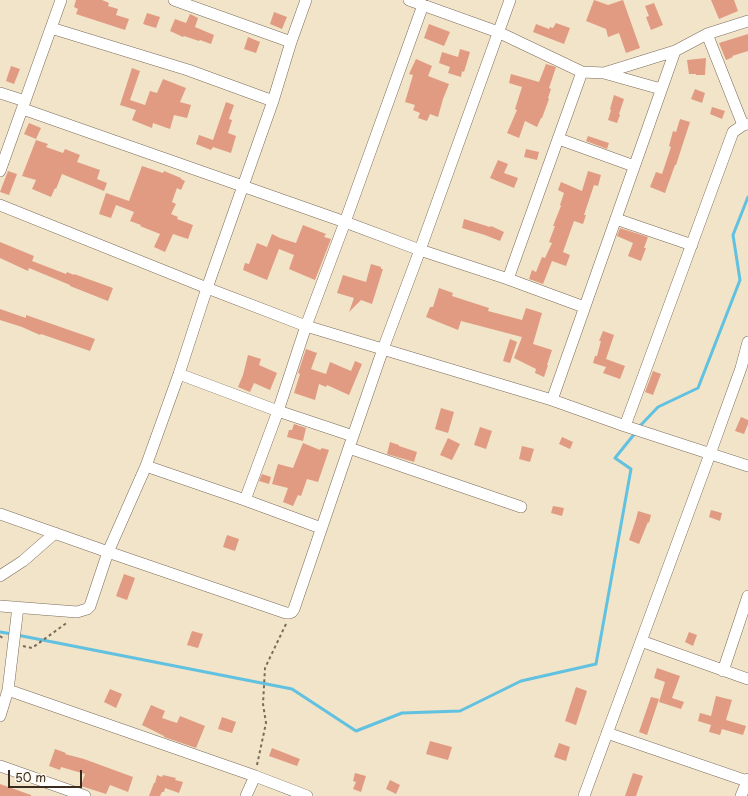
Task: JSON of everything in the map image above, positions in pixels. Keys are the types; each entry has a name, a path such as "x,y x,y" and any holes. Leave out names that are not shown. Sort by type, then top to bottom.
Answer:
{"street":[{"path":"0,171 60,0"},
{"path":"174,0 291,42"},
{"path":"0,606 77,612 87,609 90,606 108,552 146,466 179,374 207,288 273,101 291,42 306,0"},
{"path":"409,0 498,32 582,72 604,73 661,89"},
{"path":"0,514 286,613 292,612 383,349 510,0"},
{"path":"245,500 422,5"},
{"path":"604,73 675,51 707,34 748,22"},
{"path":"51,28 188,70 273,101"},
{"path":"625,426 733,132 745,125 707,34"},
{"path":"552,400 675,51"},
{"path":"508,279 582,72"},
{"path":"0,93 24,105 243,186 584,307"},
{"path":"559,139 634,166"},
{"path":"0,205 306,326 552,400 625,426 748,466"},
{"path":"616,218 692,245"},
{"path":"584,796 710,454 744,369 748,342"},
{"path":"179,374 278,411 353,436"},
{"path":"349,448 521,507"},
{"path":"146,466 321,528"},
{"path":"0,576 23,561 55,533"},
{"path":"723,670 748,596"},
{"path":"0,716 8,690 18,607"},
{"path":"641,641 748,680"},
{"path":"8,690 255,776 307,796"},
{"path":"608,733 748,780 741,796"},
{"path":"0,766 84,796"},
{"path":"246,796 255,776"}],"path":[{"path":"255,776 266,723 263,704 265,668 292,612"},
{"path":"0,636 14,644 32,648 68,622"}],"building":[{"path":"76,0 102,0 109,3 108,6 118,9 116,15 129,19 125,30 76,14 78,9 74,7"},
{"path":"594,0 608,5 623,0 640,48 626,53 619,33 608,37 606,29 586,21"},
{"path":"711,0 734,0 738,11 719,19"},
{"path":"654,3 663,25 651,30 646,17 649,16 645,6"},
{"path":"274,12 287,17 282,29 270,24"},
{"path":"147,13 160,17 156,28 143,24"},
{"path":"190,14 198,18 195,27 214,35 211,44 184,36 183,37 170,31 175,19 186,23"},
{"path":"556,23 570,28 564,44 533,32 536,24 549,29 550,27 553,28"},
{"path":"429,24 450,32 444,46 424,38"},
{"path":"748,34 748,51 732,56 733,57 726,60 719,43"},
{"path":"248,37 260,42 256,53 244,49"},
{"path":"460,49 470,52 461,77 448,73 450,67 439,63 442,52 458,57"},
{"path":"706,58 705,75 689,74 687,60"},
{"path":"416,59 432,66 428,76 449,84 438,117 430,114 427,121 418,118 420,113 413,110 415,105 405,102 413,75 409,74"},
{"path":"546,64 556,67 549,88 551,89 549,99 537,127 525,121 519,138 507,133 517,110 515,109 522,87 509,83 511,74 539,82"},
{"path":"11,66 20,69 14,84 6,81"},
{"path":"132,68 140,71 130,100 145,105 150,91 157,93 163,79 186,88 180,102 191,105 187,118 174,115 170,129 153,123 152,128 132,120 136,110 120,105"},
{"path":"695,89 705,93 702,103 691,99"},
{"path":"614,95 624,99 617,123 608,120"},
{"path":"226,102 234,105 229,119 232,120 228,133 236,136 231,153 213,147 211,150 196,144 199,135 213,140"},
{"path":"712,107 725,111 722,119 710,114"},
{"path":"680,119 690,122 665,193 650,187 656,172 662,174 671,147 669,146 673,131 676,132"},
{"path":"29,123 41,128 36,139 24,134"},
{"path":"588,136 609,143 607,149 586,141"},
{"path":"36,140 48,144 46,147 63,153 65,149 80,155 77,162 100,170 97,179 107,183 104,191 62,174 51,197 32,189 36,180 22,176"},
{"path":"526,149 539,152 537,160 524,157"},
{"path":"498,160 508,164 504,173 518,178 514,188 490,178"},
{"path":"142,166 163,173 164,171 185,181 181,190 177,188 172,202 176,204 171,214 178,217 177,219 193,225 188,239 173,234 165,252 154,247 160,234 130,221 134,212 116,205 111,218 99,214 106,193 129,201"},
{"path":"8,171 17,174 9,195 0,192"},
{"path":"588,171 601,175 598,186 594,185 584,215 586,215 583,224 574,221 563,252 570,255 566,266 552,261 543,284 529,279 532,270 536,272 542,257 545,258 552,243 549,242 564,193 558,190 561,182 582,191"},
{"path":"464,219 490,227 491,226 504,232 500,241 462,228"},
{"path":"303,225 326,234 324,237 331,239 315,280 289,269 294,255 279,249 267,280 243,270 245,263 249,264 257,243 267,247 272,234 296,243"},
{"path":"620,228 648,237 641,261 628,256 633,243 617,236"},
{"path":"0,242 34,256 32,261 66,274 67,272 74,274 113,288 108,301 29,268 28,271 0,258"},
{"path":"371,264 383,269 372,304 361,300 349,312 354,298 337,293 343,275 366,282"},
{"path":"439,288 453,293 452,296 489,308 488,311 522,320 526,308 542,313 533,344 552,350 544,377 535,373 536,369 514,358 522,337 461,321 458,330 426,317 430,307 433,307"},
{"path":"0,309 26,318 26,315 95,339 90,351 0,320"},
{"path":"603,331 614,335 606,359 625,366 620,379 603,373 606,367 593,363 595,356 597,356 601,341 599,341"},
{"path":"510,339 517,342 510,363 503,361"},
{"path":"306,349 317,353 311,369 326,374 330,362 351,371 355,361 362,364 349,395 327,385 326,387 319,384 315,400 294,393 300,374 298,373"},
{"path":"248,355 261,359 259,365 277,373 270,390 254,383 250,392 238,387"},
{"path":"653,371 661,374 653,395 645,392"},
{"path":"441,408 454,412 448,433 435,429"},
{"path":"741,417 748,420 744,434 735,431"},
{"path":"294,424 306,428 303,441 287,437 289,430 292,430"},
{"path":"480,427 492,431 486,449 474,445"},
{"path":"562,437 573,442 570,449 559,444"},
{"path":"448,438 460,444 452,460 440,455"},
{"path":"390,442 417,452 414,462 387,454"},
{"path":"303,443 320,450 322,448 329,450 318,482 307,479 301,496 298,495 293,506 283,502 288,488 272,484 278,464 293,468"},
{"path":"522,446 534,449 530,462 519,459"},
{"path":"262,474 271,477 269,484 259,481"},
{"path":"553,506 564,508 562,516 551,513"},
{"path":"711,510 722,513 720,521 709,517"},
{"path":"638,511 651,515 649,523 648,522 639,544 629,540"},
{"path":"227,535 239,539 235,551 223,547"},
{"path":"124,574 135,578 127,600 116,596"},
{"path":"192,631 203,634 198,648 187,645"},
{"path":"689,632 697,635 693,646 685,642"},
{"path":"657,668 680,676 672,698 684,702 681,709 659,702 665,682 654,678"},
{"path":"576,687 587,691 576,725 565,721"},
{"path":"110,689 122,694 116,708 104,702"},
{"path":"716,696 732,700 726,720 746,726 743,735 722,729 720,735 709,732 711,725 698,721 700,713 711,716"},
{"path":"651,697 659,699 647,735 639,732"},
{"path":"151,705 165,711 162,718 177,723 180,716 205,726 196,748 164,737 142,725"},
{"path":"222,717 236,722 232,733 218,729"},
{"path":"430,741 452,747 448,760 426,754"},
{"path":"559,743 570,747 566,761 554,757"},
{"path":"272,748 300,759 297,766 269,756"},
{"path":"55,749 66,753 65,754 84,759 133,777 128,792 110,785 106,794 81,786 85,774 61,767 60,770 49,766"},
{"path":"355,773 366,776 361,792 353,789 356,782 353,781"},
{"path":"633,773 643,776 636,796 625,796"},
{"path":"157,775 176,778 175,780 183,782 179,793 165,788 164,792 162,792 160,796 149,796"},
{"path":"390,780 400,785 396,794 386,789"},
{"path":"0,784 31,795 31,796 0,796"}],"waterway":[{"path":"639,427 658,407 698,388 740,280 733,235 748,197"},
{"path":"17,635 292,689 356,731 402,713 460,711 521,681 596,664 631,469 615,458 636,432"},
{"path":"0,632 12,634"}]}
